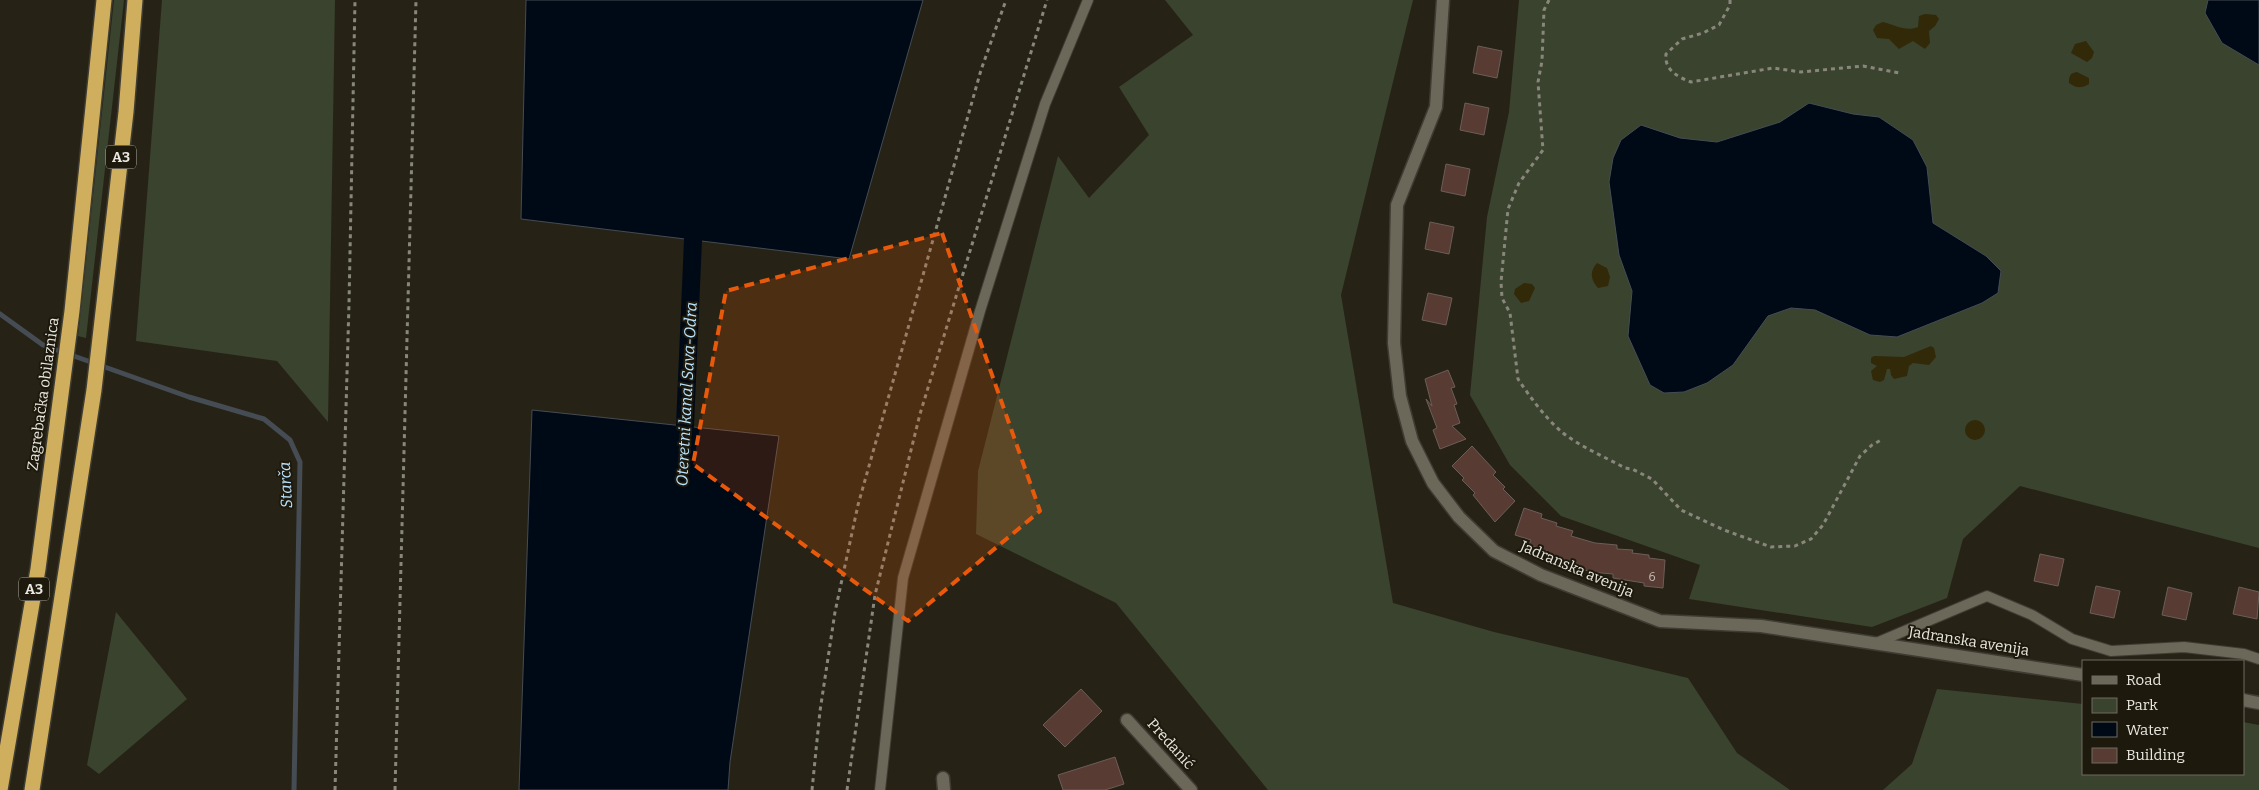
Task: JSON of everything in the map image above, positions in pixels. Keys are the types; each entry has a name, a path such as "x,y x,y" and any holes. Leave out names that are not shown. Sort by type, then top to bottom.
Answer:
{"highway":[{"name":"Zagrebačka obilaznica","path":"0,790 38,569 72,311 104,0"},
{"name":"A3","path":"32,790 104,314 126,112 135,0"}],"street":[{"name":"Jadranska avenija","path":"1443,0 1436,107 1397,205 1394,343 1400,396 1412,441 1433,483 1459,517 1494,551 1541,575 1660,621 1761,626 2082,675"},
{"path":"2244,700 2259,703"},
{"name":"Predanić","path":"1127,720 1191,790"}],"lane":[{"path":"880,790 903,578 980,310 1045,104 1088,0"},
{"path":"1876,643 1988,596 2032,615 2072,639 2111,651 2184,648 2244,654 2259,659"}],"path":[{"path":"336,790 349,304 354,0"},
{"path":"395,790 416,0"},
{"path":"812,790 820,711 835,612 858,505 981,70 1006,0"},
{"path":"847,790 875,595 918,423 1047,0"},
{"path":"1549,0 1544,10 1542,62 1538,82 1538,112 1544,134 1543,150 1519,183 1508,210 1500,282 1502,298 1510,313 1518,379 1524,387 1554,424 1565,434 1625,468 1652,478 1681,510 1724,530 1771,547 1795,546 1810,539 1823,524 1860,456 1872,445 1883,439"},
{"path":"1730,0 1730,5 1719,25 1703,33 1682,39 1666,54 1668,68 1679,78 1691,82 1773,68 1801,72 1863,66 1900,74"}],"highlighted area":[{"path":"942,233 1040,511 908,621 693,464 726,291"}],"green space":[{"path":"114,0 124,0 86,338 78,336"},
{"path":"162,0 335,0 328,422 277,361 136,341"},
{"path":"1165,0 1413,0 1341,295 1393,603 1494,632 1688,678 1737,753 1790,790 1268,790 1116,603 976,534 978,471 1058,156 1089,198 1149,135 1119,87 1193,35"},
{"path":"1519,0 2259,0 2259,548 2020,486 1963,539 1947,598 1872,627 1689,599 1700,565 1561,516 1510,465 1470,395 1487,217 1509,112"},
{"path":"116,612 187,699 99,774 87,765"},
{"path":"1937,689 2082,704 2082,775 2244,775 2244,722 2259,725 2259,790 1883,790 1912,764"}],"sand":[{"path":"1925,14 1936,15 1939,19 1929,31 1930,43 1925,49 1913,41 1899,49 1889,39 1877,38 1873,30 1876,25 1883,22 1905,28 1918,27 1919,16"},
{"path":"2086,41 2094,52 2092,58 2087,62 2071,53 2075,44"},
{"path":"2077,72 2089,78 2089,84 2079,87 2069,83 2070,75"},
{"path":"1597,263 1607,268 1610,277 1608,286 1598,288 1594,282 1592,273"},
{"path":"1524,283 1532,284 1535,288 1529,301 1521,303 1514,294 1515,289"},
{"path":"1931,346 1934,348 1936,357 1929,365 1913,363 1909,366 1907,376 1894,379 1890,369 1887,369 1884,380 1880,382 1873,380 1871,371 1877,366 1871,363 1871,358 1874,356 1904,357"},
{"path":"1975,420 1982,423 1985,430 1982,437 1975,440 1968,437 1965,430 1968,423"}],"water":[{"path":"526,0 923,0 849,259 521,219"},
{"path":"2208,0 2259,0 2259,65 2222,43 2205,13"},
{"path":"1809,103 1853,114 1879,117 1913,140 1927,167 1933,223 1986,256 2001,271 1998,293 1982,303 1897,337 1870,335 1815,310 1791,308 1768,316 1733,365 1707,383 1684,392 1664,393 1650,385 1628,336 1632,291 1619,255 1609,182 1613,158 1621,140 1641,125 1680,138 1717,142 1780,122"},
{"path":"532,410 779,436 730,762 728,790 519,790"}],"building":[{"path":"1478,46 1502,51 1497,78 1473,73"},
{"path":"1465,103 1489,108 1484,135 1460,130"},
{"path":"1446,164 1470,169 1465,196 1441,191"},
{"path":"1430,222 1454,227 1449,254 1425,249"},
{"path":"1428,293 1452,298 1446,325 1422,320"},
{"path":"1448,370 1455,387 1451,388 1457,404 1454,405 1460,423 1452,426 1466,439 1440,449 1433,430 1437,428 1426,399 1432,406 1425,379"},
{"path":"1472,446 1496,472 1493,475 1515,501 1495,522 1473,495 1475,493 1462,480 1464,478 1452,466"},
{"path":"1524,508 1542,514 1541,518 1557,523 1556,526 1573,531 1571,536 1595,543 1617,545 1617,549 1633,550 1632,553 1649,555 1649,558 1665,560 1663,588 1644,586 1644,583 1613,578 1613,574 1591,572 1561,562 1562,559 1546,554 1547,551 1529,545 1531,540 1515,535"},
{"path":"2040,554 2064,559 2058,586 2034,581"},
{"path":"2096,586 2120,591 2114,618 2090,613"},
{"path":"2168,587 2192,593 2186,620 2162,615"},
{"path":"2239,587 2259,592 2257,619 2233,614"},
{"path":"1081,689 1102,711 1065,747 1043,725"},
{"path":"1115,757 1124,784 1105,790 1063,790 1058,775"}],"waterway":[{"name":"Oteretni kanal Sava-Odra","path":"684,448 694,217"},
{"name":"Starča","path":"0,314 43,345 189,397 264,419 290,440 300,462 294,790"}]}
